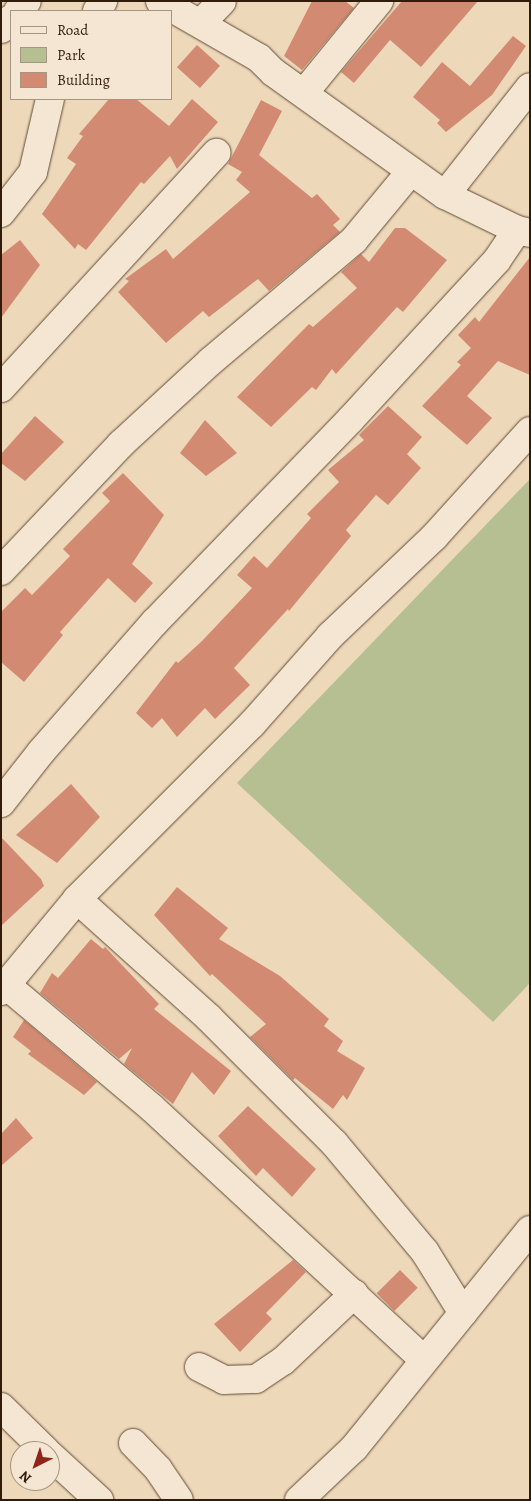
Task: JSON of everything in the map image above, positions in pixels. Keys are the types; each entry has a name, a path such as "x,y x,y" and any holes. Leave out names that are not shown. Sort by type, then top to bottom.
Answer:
{"street":[{"path":"1,803 41,752 155,622 364,405 523,232 445,195 273,72 259,58 160,1"},
{"path":"201,23 222,1"},
{"path":"304,93 379,1"},
{"path":"1,30 10,20"},
{"path":"445,195 530,87"},
{"path":"1,213 33,172 50,100"},
{"path":"1,388 216,153"},
{"path":"1,572 128,438 211,360 354,240 410,171"},
{"path":"423,1359 152,1108 4,988 77,899 252,724 330,636 434,537 530,431"},
{"path":"77,899 208,1018 334,1143 425,1252 463,1313"},
{"path":"298,1500 354,1448 423,1359 530,1230"},
{"path":"199,1367 224,1380 256,1379 284,1360 354,1294"},
{"path":"1,1407 36,1441"},
{"path":"133,1443 158,1469 179,1500"},
{"path":"60,1464 99,1500"}],"green space":[{"path":"530,479 530,983 493,1022 237,783"}],"building":[{"path":"312,1 345,1 354,8 302,70 284,56"},
{"path":"402,1 478,1 421,67 390,40 354,83 341,72"},
{"path":"513,36 526,46 492,95 446,132 437,123 440,120 413,97 442,62 470,86"},
{"path":"197,45 220,66 200,88 177,67"},
{"path":"192,99 218,122 177,169 170,156 144,184 141,182 86,250 78,244 75,249 42,214 76,164 67,158 83,136 79,134 108,100 137,100 169,126"},
{"path":"261,100 282,111 259,155 312,198 317,194 340,219 333,225 340,232 269,291 258,279 209,317 203,311 166,343 118,292 129,281 125,279 166,249 173,259 250,192 236,180 242,172 228,164"},
{"path":"395,228 405,228 447,260 403,312 397,307 336,374 332,369 316,390 312,387 271,427 237,397 309,324 313,327 357,288 341,272 361,254 369,262"},
{"path":"20,240 40,265 1,318 1,255"},
{"path":"530,257 530,375 498,361 467,396 492,418 467,445 422,406 461,365 457,362 471,348 458,335 475,317 479,322"},
{"path":"388,406 422,437 407,454 421,468 388,505 376,495 346,530 351,536 289,611 288,609 234,668 250,685 215,719 205,708 177,737 162,718 152,728 136,713 176,661 178,663 202,641 252,588 237,575 254,556 267,568 311,518 307,514 339,482 328,470 364,440 359,435"},
{"path":"35,416 64,442 25,481 1,463 1,454"},
{"path":"205,420 237,453 206,476 180,453"},
{"path":"123,473 164,515 132,564 153,583 135,603 108,578 60,632 63,635 24,682 1,662 1,612 25,588 32,595 70,556 63,549 110,501 102,493"},
{"path":"71,784 100,817 57,863 16,835"},
{"path":"1,837 41,879 44,886 1,926"},
{"path":"177,887 228,928 219,939 280,976 329,1019 324,1026 343,1041 337,1051 365,1068 347,1100 343,1095 333,1109 295,1078 293,1080 250,1037 266,1024 212,974 210,976 154,915"},
{"path":"91,939 103,949 105,947 159,1004 154,1009 231,1071 214,1095 192,1072 173,1104 124,1064 132,1048 119,1059 40,993 52,973 58,978"},
{"path":"24,1020 97,1082 84,1095 28,1054 31,1051 13,1037"},
{"path":"248,1106 316,1169 292,1197 263,1168 256,1176 218,1136"},
{"path":"16,1118 33,1138 1,1166 1,1134"},
{"path":"293,1260 306,1272 266,1313 272,1319 240,1352 214,1324"},
{"path":"400,1270 418,1288 394,1311 377,1293"}]}
